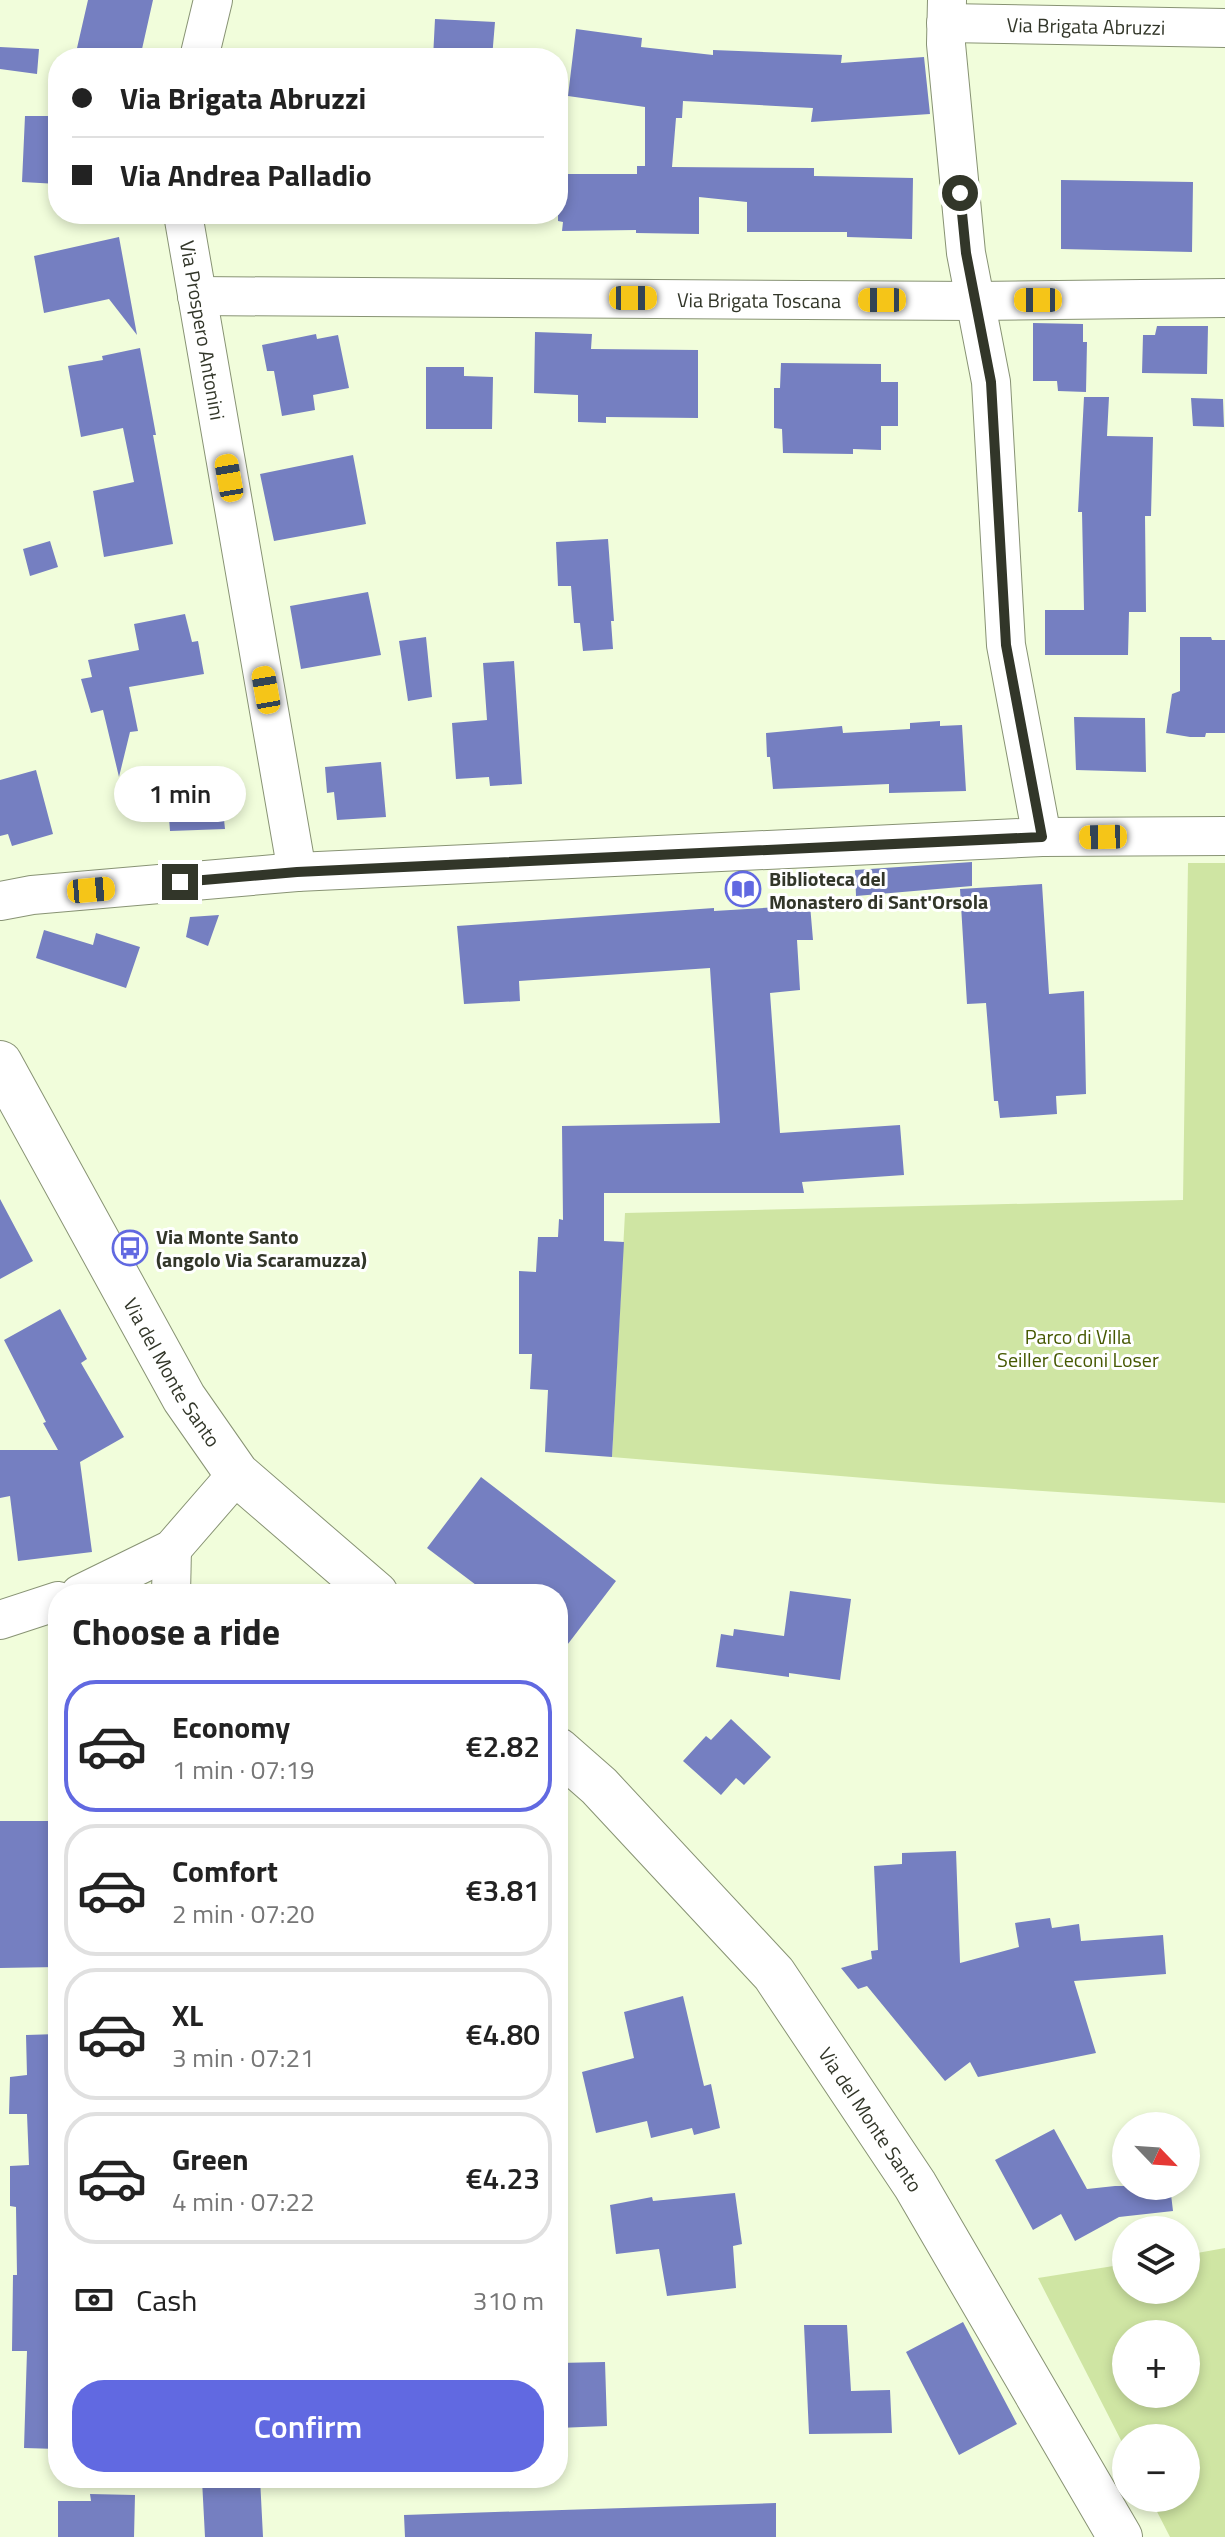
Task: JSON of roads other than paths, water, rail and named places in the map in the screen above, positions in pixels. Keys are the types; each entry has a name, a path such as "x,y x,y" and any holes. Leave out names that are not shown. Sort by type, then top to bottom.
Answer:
{"main road":[{"name":"Via del Monte Santo","path":"0,1063 184,1398 237,1474 364,1584"},
{"name":"Via del Monte Santo","path":"568,1759 599,1786 774,1974 915,2185 1120,2537"}],"street":[{"path":"201,48 213,0"},
{"name":"Via Brigata Abruzzi","path":"1042,837 1006,645 991,382 966,253 946,44 947,12 1225,28"},
{"name":"Via Prospero Antonini","path":"185,224 297,872"},
{"name":"Via Brigata Toscana","path":"197,296 975,301 1225,298"},
{"path":"0,901 32,895 297,872 1042,837 1225,836"},
{"path":"100,1584 172,1549 237,1474"},
{"path":"171,1584 172,1549"},
{"path":"0,1620 48,1604"}],"place":[{"name":"Biblioteca del Monastero di Sant'Orsola","path":"743,889"},
{"name":"Via Monte Santo (angolo Via Scaramuzza)","path":"130,1248"}],"park label":[{"name":"Parco di Villa Seiller Ceconi Loser","path":"1078,1348"}]}
